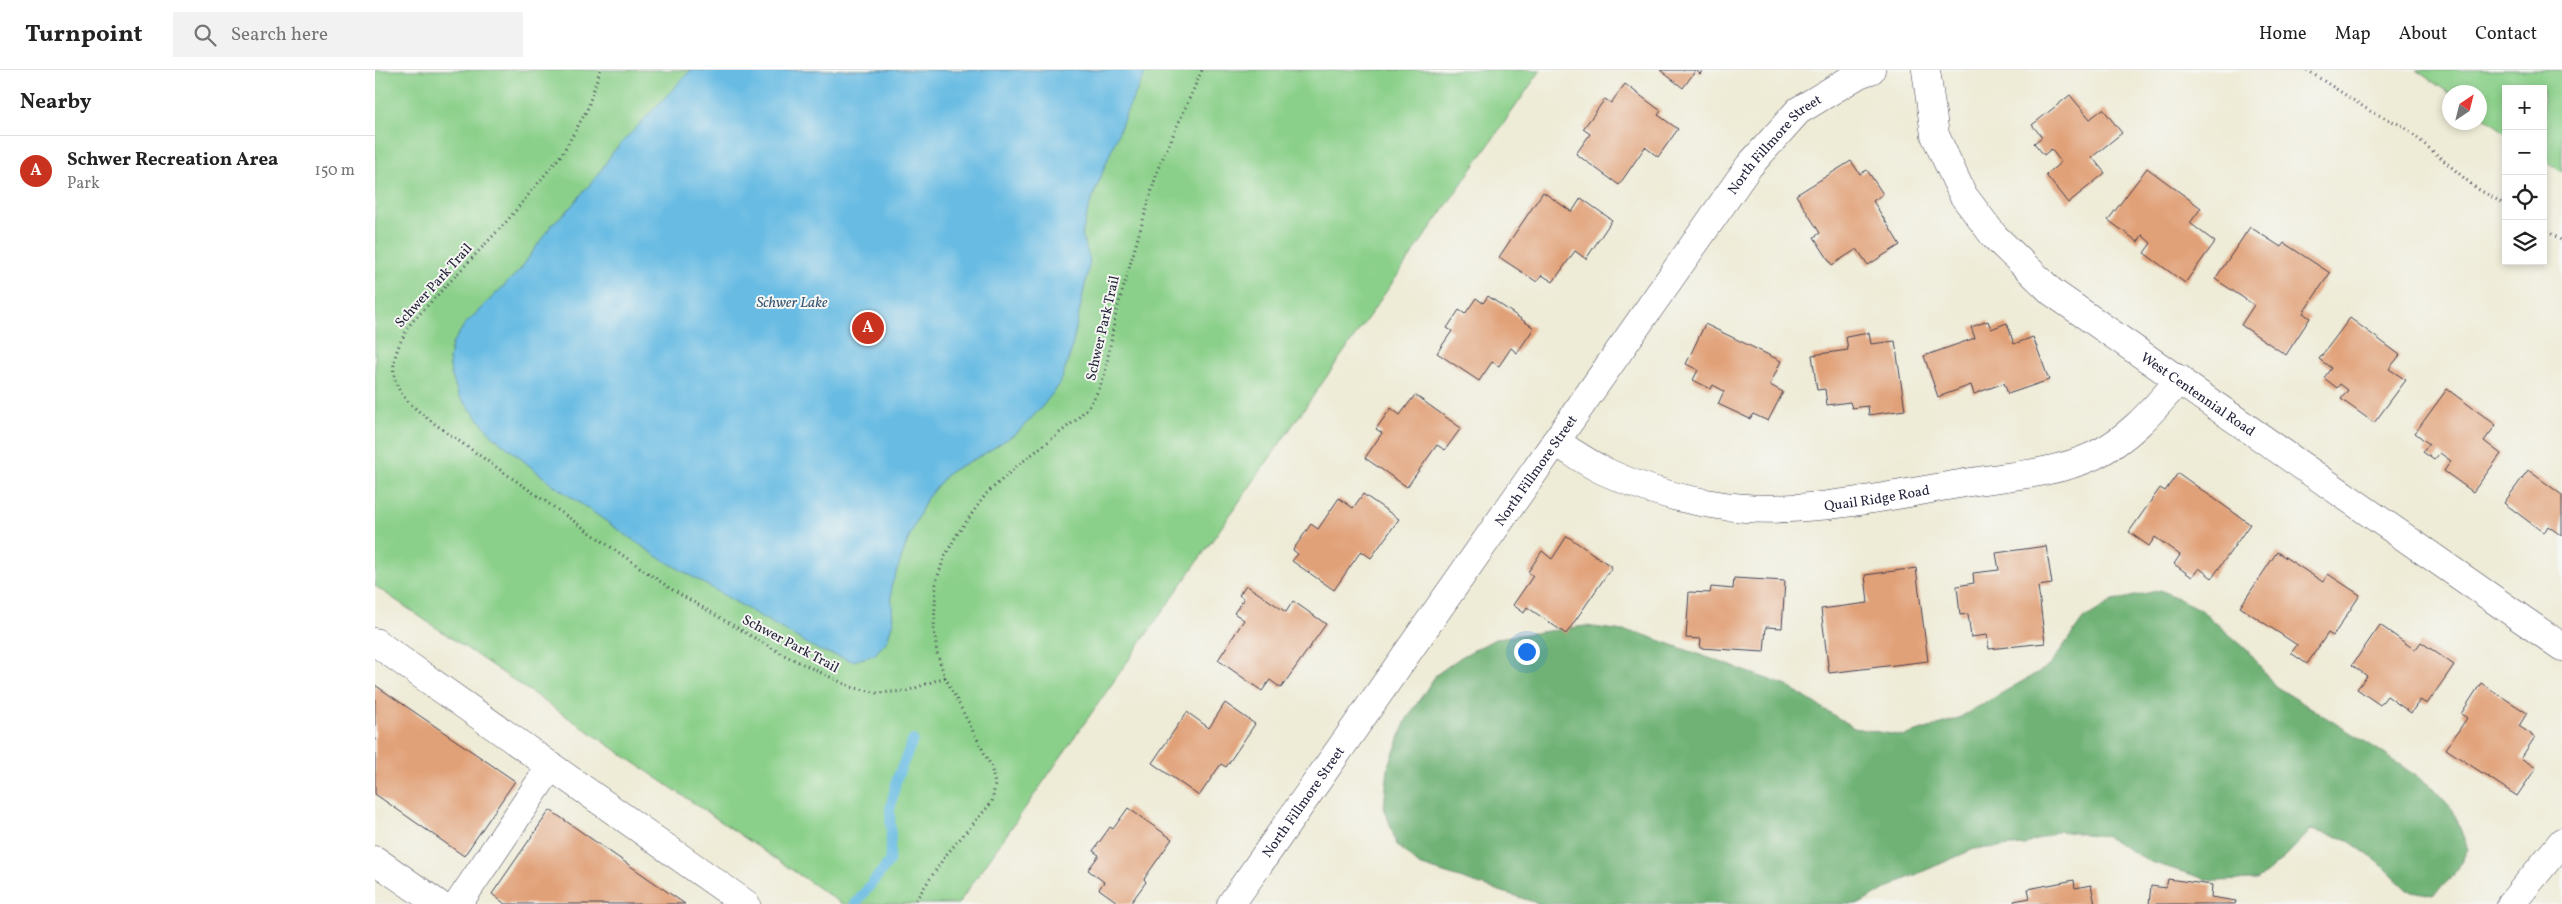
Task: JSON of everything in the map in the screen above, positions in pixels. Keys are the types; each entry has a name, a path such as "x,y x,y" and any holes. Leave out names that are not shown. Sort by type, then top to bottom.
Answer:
{"street":[{"name":"North Fillmore Street","path":"1231,904 1749,166 1798,111 1859,74 1871,70"},
{"name":"West Centennial Road","path":"1926,70 1935,135 1963,195 1994,236 2052,292 2180,379 2562,647"},
{"name":"Quail Ridge Road","path":"1555,442 1602,470 1676,496 1713,504 1750,508 1791,508 1871,498 2071,464 2115,444 2150,414 2180,379"},
{"path":"375,642 746,904"},
{"path":"458,904 551,766"},
{"path":"2511,904 2562,842"},
{"path":"375,860 438,904"}],"path":[{"name":"Schwer Park Trail","path":"600,70 587,110 562,154 507,221 411,323 400,340 393,355 394,373 399,392 412,407 446,432 671,589 782,654 851,687 877,693 907,691 945,677 937,653 933,605 936,582 944,558 956,536 986,494 1017,466 1076,420 1091,405 1105,373 1116,313 1158,169 1202,70"},
{"path":"2307,70 2370,111 2403,126 2476,188 2502,203"},
{"path":"2547,231 2562,241"},
{"path":"913,904 947,855 992,802 995,784 991,766 945,677"}],"green space":[{"path":"375,70 1541,70 958,904 842,904 375,586"},
{"path":"2416,70 2562,70 2562,172 2547,162 2547,85 2502,85 2502,130 2487,119 2487,85 2442,85 2442,88"},
{"path":"2161,590 2201,610 2246,649 2275,686 2377,749 2432,787 2453,810 2468,849 2455,874 2433,895 2407,890 2378,862 2346,839 2311,830 2282,860 2257,880 2212,881 2151,862 2105,836 2058,831 2024,845 1974,849 1899,882 1859,904 1540,904 1419,865 1397,845 1384,807 1388,768 1406,720 1436,675 1461,657 1497,638 1585,626 1639,633 1787,686 1854,728 1904,736 1957,719 2049,666 2083,619 2113,601"}],"water":[{"name":"Schwer Lake","path":"691,70 1147,70 1127,111 1089,207 1082,234 1090,261 1071,352 1060,384 1041,408 1018,432 984,454 949,472 927,498 908,540 891,587 893,622 887,641 874,655 853,661 818,650 655,555 552,484 493,436 459,396 451,374 449,359 452,344 465,324 520,270 552,224 567,211 597,176 613,152"}],"building":[{"path":"1660,70 1696,70 1683,88"},
{"path":"1625,84 1661,111 1658,115 1678,129 1658,157 1645,147 1619,185 1576,154 1590,134 1583,129 1605,99 1611,103"},
{"path":"2070,95 2090,119 2103,109 2122,133 2092,157 2105,173 2068,203 2046,175 2061,162 2051,149 2044,155 2034,143 2042,137 2032,125"},
{"path":"1851,161 1860,174 1867,170 1883,194 1873,201 1900,245 1868,265 1857,249 1832,265 1814,237 1820,233 1796,195"},
{"path":"2147,168 2201,208 2190,223 2215,242 2185,283 2144,253 2151,243 2142,235 2138,242 2108,220"},
{"path":"1543,192 1572,212 1581,198 1612,220 1586,259 1575,251 1553,282 1542,275 1537,282 1499,257"},
{"path":"2250,227 2281,247 2284,243 2330,273 2303,313 2310,318 2286,355 2241,325 2254,305 2215,279"},
{"path":"1488,296 1534,328 1517,353 1511,348 1499,366 1492,362 1479,381 1437,353 1452,331 1447,328 1459,310 1465,314 1476,298 1483,303"},
{"path":"2350,318 2400,355 2389,369 2406,380 2374,423 2341,399 2348,390 2340,384 2337,388 2324,378 2331,368 2319,359"},
{"path":"1988,321 1991,329 2007,323 2014,344 2033,337 2049,380 2008,394 2004,383 1974,394 1971,385 1938,397 1924,356 1975,338 1971,327"},
{"path":"1705,324 1781,361 1770,385 1783,392 1768,421 1753,414 1750,419 1718,404 1724,391 1713,385 1711,389 1693,380 1698,370 1686,364"},
{"path":"1869,333 1871,344 1895,341 1905,410 1869,415 1868,406 1852,408 1850,402 1827,405 1825,389 1817,390 1812,355 1848,350 1846,337"},
{"path":"2447,389 2496,425 2484,441 2501,454 2473,492 2444,471 2451,461 2440,453 2434,460 2423,452 2429,444 2415,433"},
{"path":"1415,395 1461,428 1445,450 1437,445 1407,487 1365,458 1382,433 1376,429 1391,408 1400,415"},
{"path":"2528,470 2562,495 2562,536 2548,526 2544,533 2504,503"},
{"path":"2178,473 2250,524 2212,578 2199,568 2192,577 2174,564 2180,555 2155,537 2149,546 2129,532 2160,488 2165,491"},
{"path":"1363,494 1399,519 1371,558 1361,551 1334,590 1292,561 1298,554 1293,550 1311,524 1318,529 1339,498 1353,508"},
{"path":"1567,536 1612,567 1566,634 1527,607 1524,613 1513,605 1533,576 1528,572 1542,551 1552,559"},
{"path":"2046,546 2052,584 2038,586 2045,643 1989,649 1987,635 1971,637 1968,614 1960,615 1957,586 1974,583 1973,573 1999,570 1996,553"},
{"path":"2277,552 2323,582 2328,574 2360,595 2333,636 2328,633 2307,664 2291,653 2297,645 2240,607"},
{"path":"1916,568 1928,661 1829,673 1821,609 1868,603 1865,575"},
{"path":"1734,578 1785,581 1782,628 1766,627 1764,652 1700,648 1701,639 1686,638 1689,592 1710,593 1711,587 1733,589"},
{"path":"1246,585 1286,612 1293,601 1326,624 1281,688 1270,680 1262,691 1218,660 1244,620 1234,613 1244,599 1239,595"},
{"path":"2380,625 2415,650 2421,642 2454,665 2427,704 2420,700 2411,713 2387,696 2380,705 2357,689 2367,676 2352,665"},
{"path":"2481,683 2527,713 2519,726 2535,737 2521,758 2536,768 2517,796 2446,749 2467,718 2461,714"},
{"path":"375,685 515,781 464,856 375,794"},
{"path":"1225,703 1255,724 1226,767 1221,764 1199,796 1152,763 1187,712 1209,728"},
{"path":"1128,808 1172,839 1144,879 1146,882 1130,904 1120,904 1099,889 1104,882 1088,870 1099,855 1093,851 1110,827 1113,829"},
{"path":"550,810 685,904 505,904 492,894"},
{"path":"2168,879 2212,885 2211,897 2236,901 2235,904 2149,904 2151,886 2166,888"},
{"path":"2074,880 2075,888 2091,885 2095,904 2015,904 2014,901 2030,898 2028,889"}],"waterway":[{"path":"855,904 889,862 891,837 890,810 897,778 913,740"}],"place":[{"name":"Schwer Recreation Area","path":"868,328"}]}
